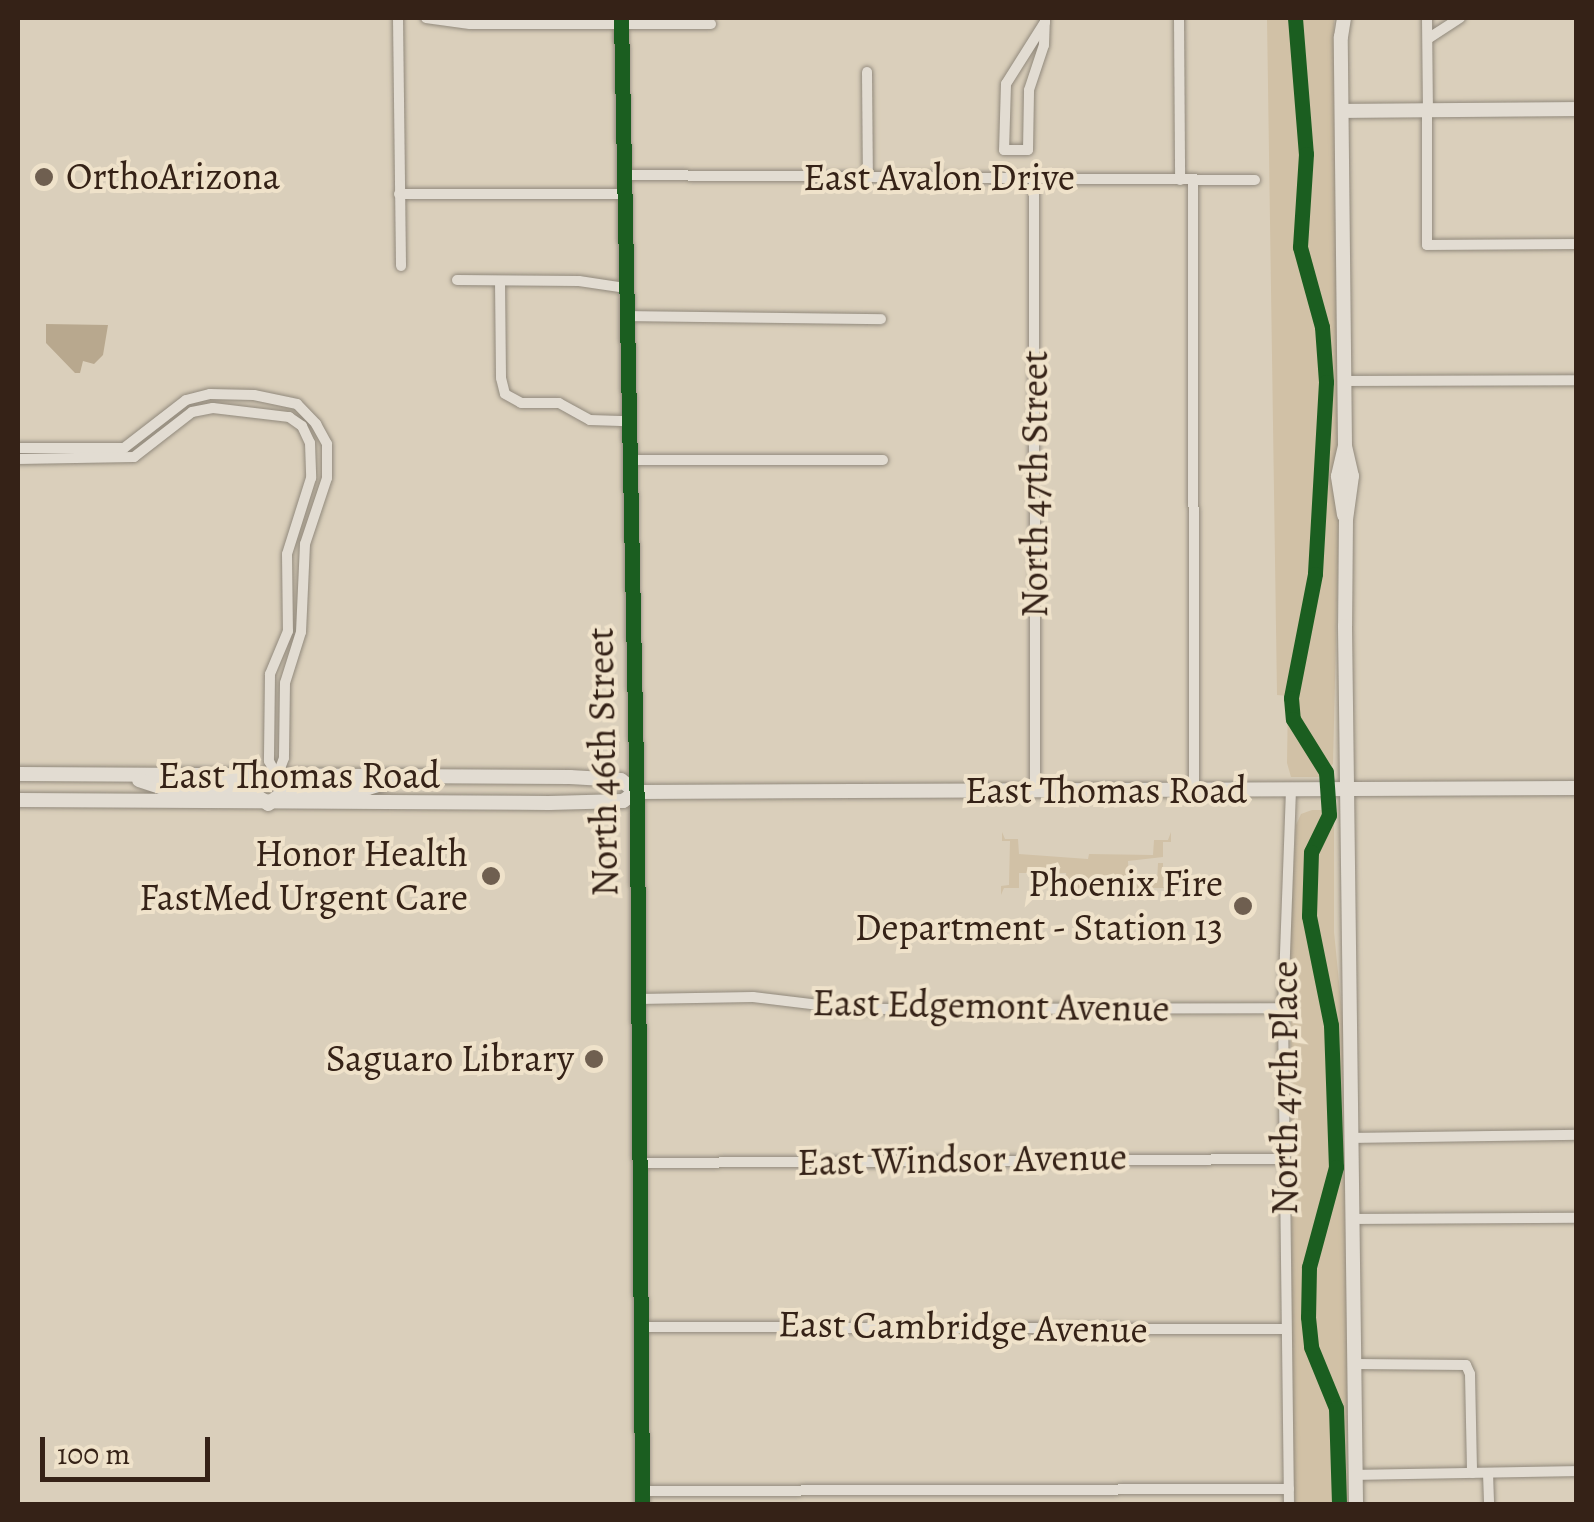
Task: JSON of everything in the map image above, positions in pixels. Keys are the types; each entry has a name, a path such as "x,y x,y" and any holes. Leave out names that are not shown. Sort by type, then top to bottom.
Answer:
{"street":[{"path":"398,18 401,266"},
{"path":"426,18 470,24 711,24"},
{"path":"1179,18 1180,180"},
{"path":"1336,18 1341,37"},
{"path":"1344,18 1341,37 1345,446 1338,476 1346,520 1356,1504"},
{"path":"1427,18 1427,245 1576,244"},
{"path":"1429,38 1460,18"},
{"path":"1045,20 1044,45 1029,90 1028,150 1004,150 1006,84 1045,20"},
{"name":"North 46th Street","path":"622,21 639,999 642,1498"},
{"path":"866,72 868,178"},
{"path":"1342,111 1576,109"},
{"name":"East Avalon Drive","path":"623,176 1255,180"},
{"name":"North 47th Street","path":"1034,179 1035,790"},
{"path":"1193,180 1194,790"},
{"path":"398,194 624,194"},
{"path":"458,280 579,281 626,288"},
{"path":"500,281 501,378 506,394 521,403 559,404 590,420 628,421"},
{"path":"626,316 881,319"},
{"path":"1345,381 1576,380"},
{"path":"18,448 124,448 186,400 210,394 254,395 296,404 316,424 327,444 327,478 306,544 301,632 285,683 284,758 277,776"},
{"path":"18,459 134,458 192,412 214,408 290,417 302,426 310,443 311,478 287,554 288,632 270,674 269,761 277,776"},
{"path":"629,460 882,460"},
{"name":"East Thomas Road","path":"18,774 621,780 636,792"},
{"path":"124,775 163,788 246,790 268,804 289,789 368,788 406,777"},
{"name":"East Thomas Road","path":"18,800 268,804 623,801 636,792 1576,788"},
{"name":"North 47th Place","path":"1290,1504 1284,1008 1291,792"},
{"name":"East Edgemont Avenue","path":"639,999 753,997 852,1009 1284,1008"},
{"path":"1352,1138 1576,1135"},
{"name":"East Windsor Avenue","path":"640,1163 1285,1159"},
{"path":"1352,1220 1576,1218"},
{"name":"East Cambridge Avenue","path":"640,1326 1286,1329"},
{"path":"1354,1364 1466,1364 1470,1374 1472,1473"},
{"path":"1356,1475 1576,1472"},
{"path":"1488,1473 1489,1504"},
{"path":"642,1498 1290,1489"}],"shaded area":[{"path":"1267,18 1334,18 1339,514 1333,764 1321,777 1291,777 1287,763 1288,696 1277,695"},
{"path":"46,324 108,325 103,355 94,364 83,361 80,373 75,373 46,343"},
{"path":"1323,810 1334,824 1334,932 1345,1042 1348,1504 1295,1504 1293,1473 1290,940 1296,825 1301,814"},
{"path":"1002,832 1005,839 1018,839 1019,854 1088,859 1089,854 1153,855 1154,840 1168,840 1171,832 1171,842 1163,842 1163,857 1128,861 1129,883 1157,883 1158,863 1163,863 1163,887 1171,887 1171,897 1167,888 1067,888 1066,873 1019,873 1019,888 1004,888 1001,895 1001,886 1009,885 1010,841 1002,841"}],"cycle path":[{"path":"621,18 637,817 642,1504"},
{"path":"1295,18 1306,154 1300,247 1322,327 1326,382 1315,574 1291,698 1293,719 1326,772 1329,815 1311,852 1309,916 1331,1025 1336,1167 1309,1267 1308,1317 1311,1347 1336,1408 1339,1504"}],"place":[{"name":"OrthoArizona","path":"44,177"},
{"name":"Honor Health FastMed Urgent Care","path":"491,876"},
{"name":"Phoenix Fire Department - Station 13","path":"1243,906"},
{"name":"Saguaro Library","path":"594,1059"}]}
